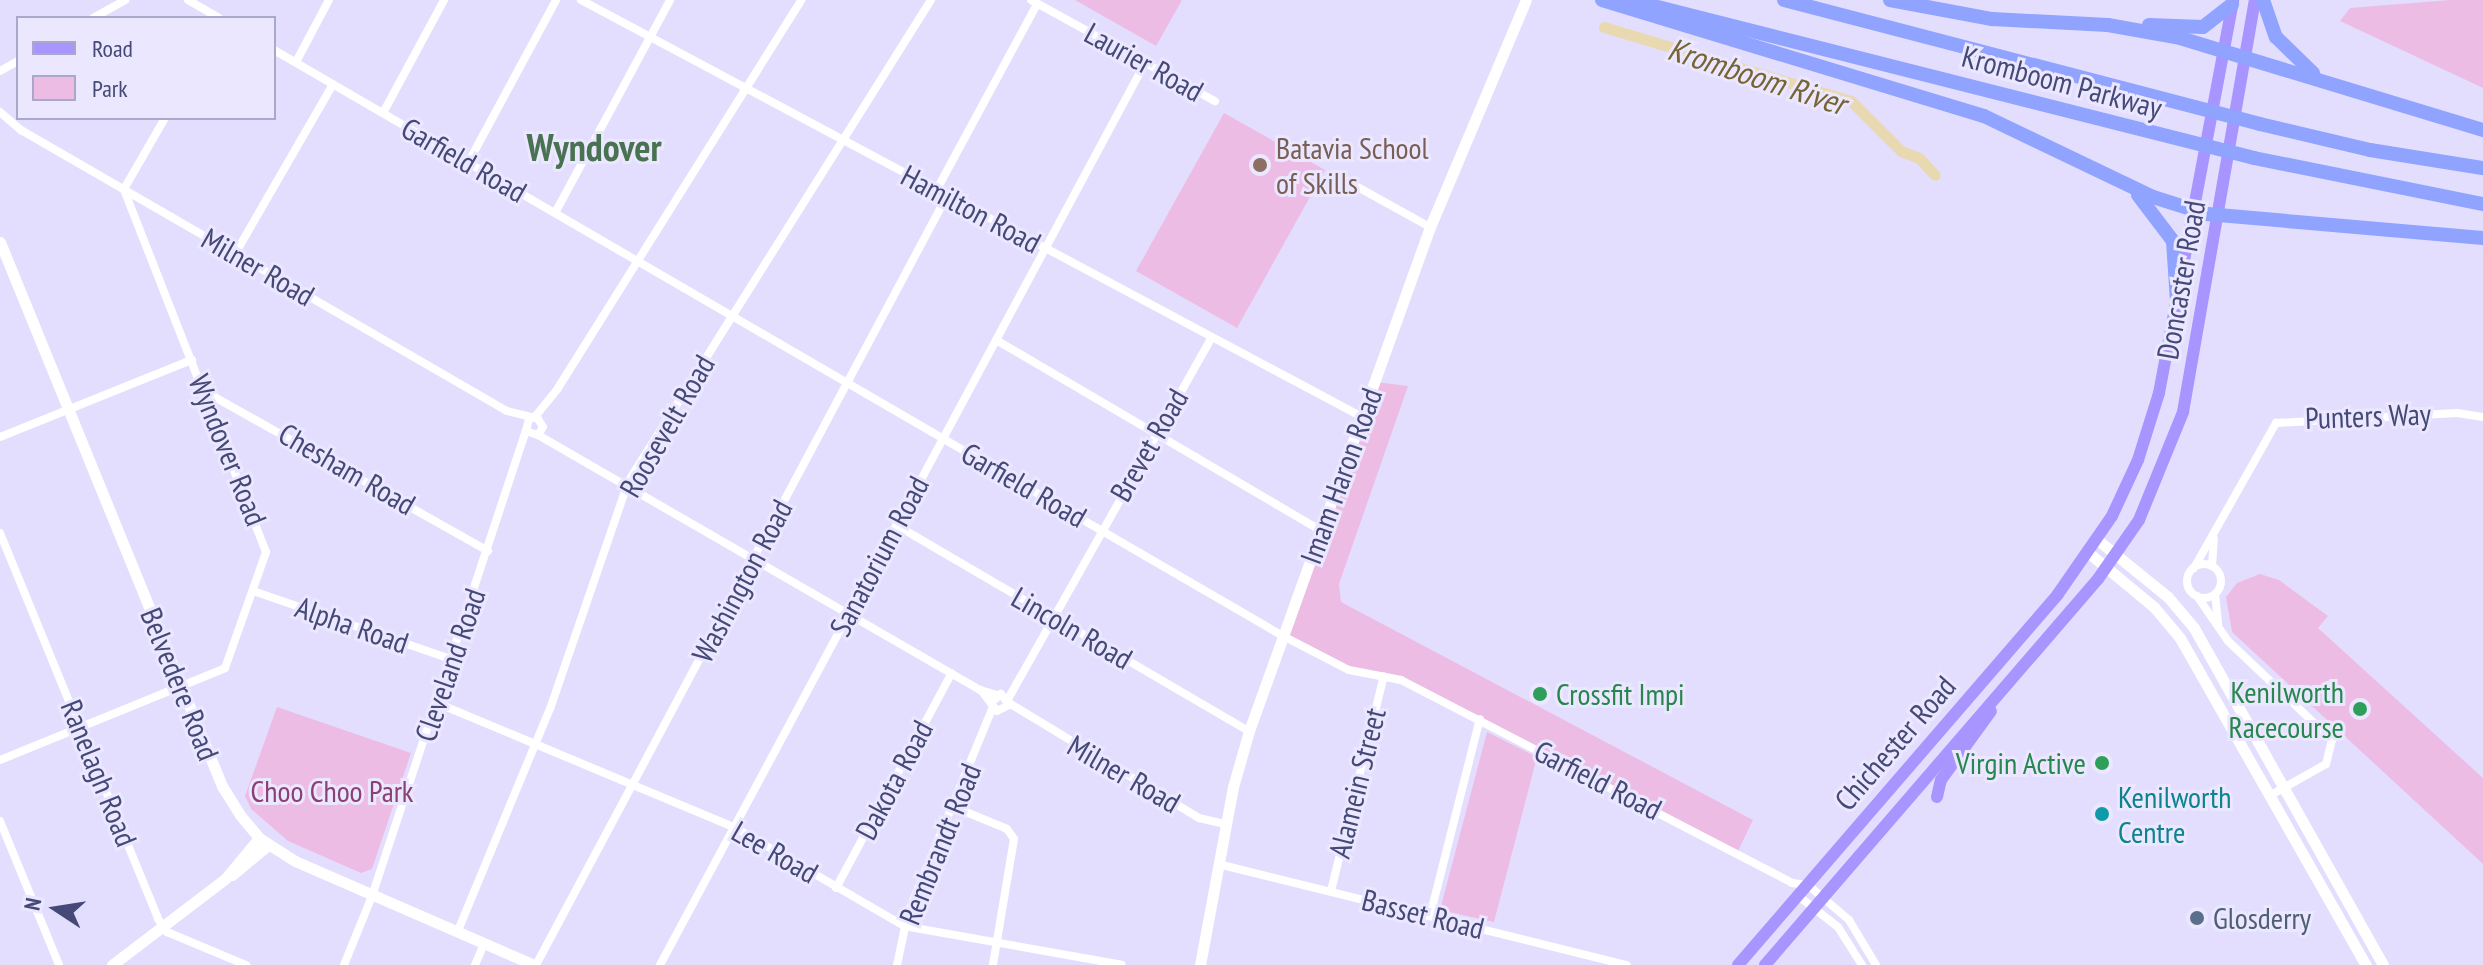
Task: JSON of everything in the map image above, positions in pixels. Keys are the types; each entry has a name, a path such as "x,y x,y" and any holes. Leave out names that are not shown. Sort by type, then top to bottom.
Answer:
{"highway":[{"path":"1602,0 1971,112 2120,181 2219,217 2483,238"},
{"name":"Kromboom Parkway","path":"1630,0 2267,162 2483,204"},
{"name":"Kromboom Parkway","path":"1784,0 2260,124 2370,150 2483,168"},
{"path":"1890,0 1992,19 2203,27 2218,20 2232,2"},
{"path":"2263,0 2285,50 2322,79"},
{"path":"2108,25 2180,38 2224,55 2322,79 2483,130"},
{"path":"2120,181 2154,210 2170,233 2177,302"}],"main road":[{"name":"Doncaster Road","path":"2107,569 2163,471 2183,412 2255,0"},
{"name":"Doncaster Road","path":"2090,554 2099,541 2146,435 2177,302 2232,2"},
{"name":"Chichester Road","path":"1738,965 2090,554"},
{"name":"Chichester Road","path":"1765,965 2107,569"},
{"path":"1937,797 1941,780 1989,717 1991,704"}],"street":[{"path":"97,16 125,0"},
{"path":"188,0 216,16"},
{"path":"296,62 329,0"},
{"path":"383,113 444,0"},
{"path":"468,163 556,0"},
{"name":"Hamilton Road","path":"581,0 1362,417"},
{"path":"555,213 670,0"},
{"name":"Cleveland Road","path":"344,965 372,896 521,455 534,427 801,0"},
{"name":"Roosevelt Road","path":"457,933 535,744 628,482 931,0"},
{"name":"Imam Haron Road","path":"1200,965 1225,824 1249,731 1430,227 1526,0"},
{"path":"936,191 1034,2"},
{"name":"Laurier Road","path":"1034,2 1215,101"},
{"name":"Garfield Road","path":"276,51 1283,636 1349,670 1384,676 1480,719 1792,883 1808,885"},
{"name":"Sanatorium Road","path":"660,965 1145,63"},
{"path":"235,254 333,84"},
{"path":"0,104 10,122"},
{"name":"Milner Road","path":"0,112 10,122 1001,703 1199,818 1225,824"},
{"path":"124,189 164,120"},
{"path":"1336,175 1430,227"},
{"name":"Wyndover Road","path":"0,760 227,666 266,543 124,189"},
{"name":"Washington Road","path":"535,965 947,196"},
{"name":"Belvedere Road","path":"0,242 226,794 264,842 372,896 535,965"},
{"name":"Brevet Road","path":"1001,703 1211,338"},
{"path":"996,340 1322,531"},
{"path":"0,437 192,360"},
{"name":"Chesham Road","path":"204,391 488,551"},
{"name":"Punters Way","path":"2194,568 2266,434 2282,420 2457,413 2483,417"},
{"name":"Lincoln Road","path":"896,525 1249,731"},
{"name":"Punters Way","path":"2217,527 2212,566 2221,583 2215,594 2221,632"},
{"name":"Ranelagh Road","path":"0,533 162,926"},
{"path":"2099,541 2168,597 2194,628 2383,965"},
{"path":"2090,554 2154,607 2180,638 2366,965"},
{"path":"2212,566 2194,568 2187,580 2221,632 2330,735 2333,752 2326,764 2271,795"},
{"name":"Alpha Road","path":"253,591 451,659"},
{"path":"2197,596 2215,594"},
{"name":"Dakota Road","path":"836,888 952,673"},
{"name":"Alamein Street","path":"1331,891 1384,676"},
{"name":"Lee Road","path":"437,703 734,827 904,926 1122,965"},
{"name":"Rembrandt Road","path":"897,965 904,926 988,726 1001,703"},
{"path":"1430,916 1480,719"},
{"path":"954,807 1007,829 1014,839 993,965"},
{"path":"0,821 59,965"},
{"path":"112,965 225,879 264,842"},
{"name":"Basset Road","path":"1218,864 1627,965"},
{"path":"1792,883 1798,896 1838,927 1862,965"},
{"path":"1808,885 1849,920 1876,965"},
{"path":"162,926 246,965"},
{"path":"475,965 484,944"}],"green space":[{"path":"1075,0 1182,0 1156,46"},
{"path":"2483,0 2483,88 2340,21 2350,8"},
{"path":"1224,113 1325,170 1237,328 1136,271"},
{"path":"1376,382 1408,386 1339,584 1341,602 1753,820 1738,851 1401,680 1359,673 1283,636"},
{"name":"Kenilworth Racecourse","path":"2260,574 2279,580 2328,616 2318,628 2483,778 2483,864 2232,632 2226,597 2237,583"},
{"name":"Choo Choo Park","path":"277,707 411,753 372,869 361,873 288,841 251,809 245,796"},
{"path":"1487,732 1537,757 1494,922 1440,910"}],"waterway":[{"name":"Kromboom River","path":"1604,27 1851,101 1901,151 1919,158 1935,175"}],"place":[{"name":"Batavia School of Skills","path":"1260,165"},
{"name":"Crossfit Impi","path":"1540,694"},
{"name":"Kenilworth Racecourse","path":"2360,709"},
{"name":"Virgin Active","path":"2102,763"},
{"name":"Kenilworth Centre","path":"2102,814"},
{"name":"Glosderry","path":"2197,918"}],"district":[{"name":"Wyndover","path":"594,147"}]}
